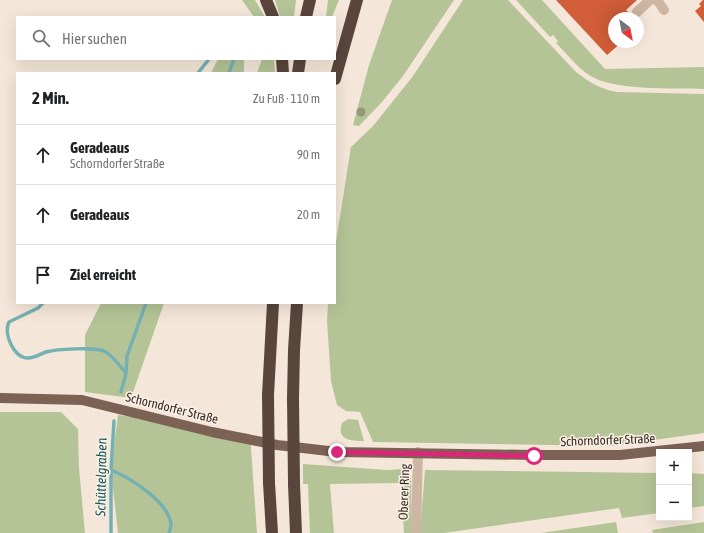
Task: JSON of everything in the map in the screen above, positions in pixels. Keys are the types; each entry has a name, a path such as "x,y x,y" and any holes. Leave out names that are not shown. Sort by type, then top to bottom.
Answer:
{"highway":[{"path":"266,0 273,16"},
{"path":"306,16 310,0"},
{"path":"336,75 357,0"},
{"path":"282,60 283,72"},
{"path":"298,72 300,60"},
{"path":"272,533 269,483 268,395 273,304"},
{"path":"296,533 293,398 297,304"}],"main road":[{"name":"Schorndorfer Straße","path":"0,398 82,400 212,432 277,445 337,452 418,452 534,456 620,456 704,446"}],"lane":[{"path":"637,12 650,0"},
{"path":"657,0 664,10"},
{"name":"Oberer Ring","path":"416,533 418,452"}],"green space":[{"path":"242,0 255,0 264,16 253,16"},
{"path":"275,0 296,0 294,16 280,16"},
{"path":"328,0 339,0 332,16 326,16"},
{"path":"392,0 454,0 403,76 382,102 359,126 353,125 369,65"},
{"path":"463,0 508,0 576,72 600,87 617,92 704,94 704,433 611,446 373,442 360,412 346,411 337,405 331,381 327,321 328,304 336,304 336,242 351,147 373,126 413,76"},
{"path":"516,0 542,0 605,69 704,67 704,89 644,88 613,84 599,80 589,75 576,64 556,43 558,41 553,35 550,37"},
{"path":"218,60 244,60 244,72 212,72"},
{"path":"262,60 274,60 275,72 257,72"},
{"path":"100,304 164,304 131,398 85,392 85,335"},
{"path":"0,412 61,412 78,429 79,468 85,533 0,533"},
{"path":"118,415 250,434 257,533 118,533 111,470"},
{"path":"348,419 358,420 364,441 354,441 343,436 341,433 342,423"},
{"path":"303,464 387,470 404,469 409,472 411,477 412,533 404,533 401,483 330,484 334,533 310,533 308,484 303,484"},
{"path":"425,470 656,473 656,513 622,518 619,508 444,533 420,533"},
{"path":"692,473 704,474 704,506 692,508"},
{"path":"616,522 618,533 541,533"},
{"path":"704,522 704,533 653,533 652,530"}],"building":[{"path":"556,0 637,0 626,10 628,12 608,12 608,48 615,48 607,55"},
{"path":"703,0 704,22 695,11 701,6 699,4"}],"waterway":[{"path":"199,72 208,60"},
{"name":"Schüttelgraben","path":"229,72 234,60"},
{"path":"42,304 38,308 9,322 7,333 14,350 18,354 23,357 31,358 46,352 58,350 99,350 110,355 126,373"},
{"name":"Schüttelgraben","path":"121,392 126,373 127,356 146,304"},
{"name":"Schüttelgraben","path":"111,533 111,470 114,421"},
{"path":"111,470 138,485 156,499 168,515 171,524 169,533"}],"route":[{"path":"337,452 418,452 534,456"}]}
